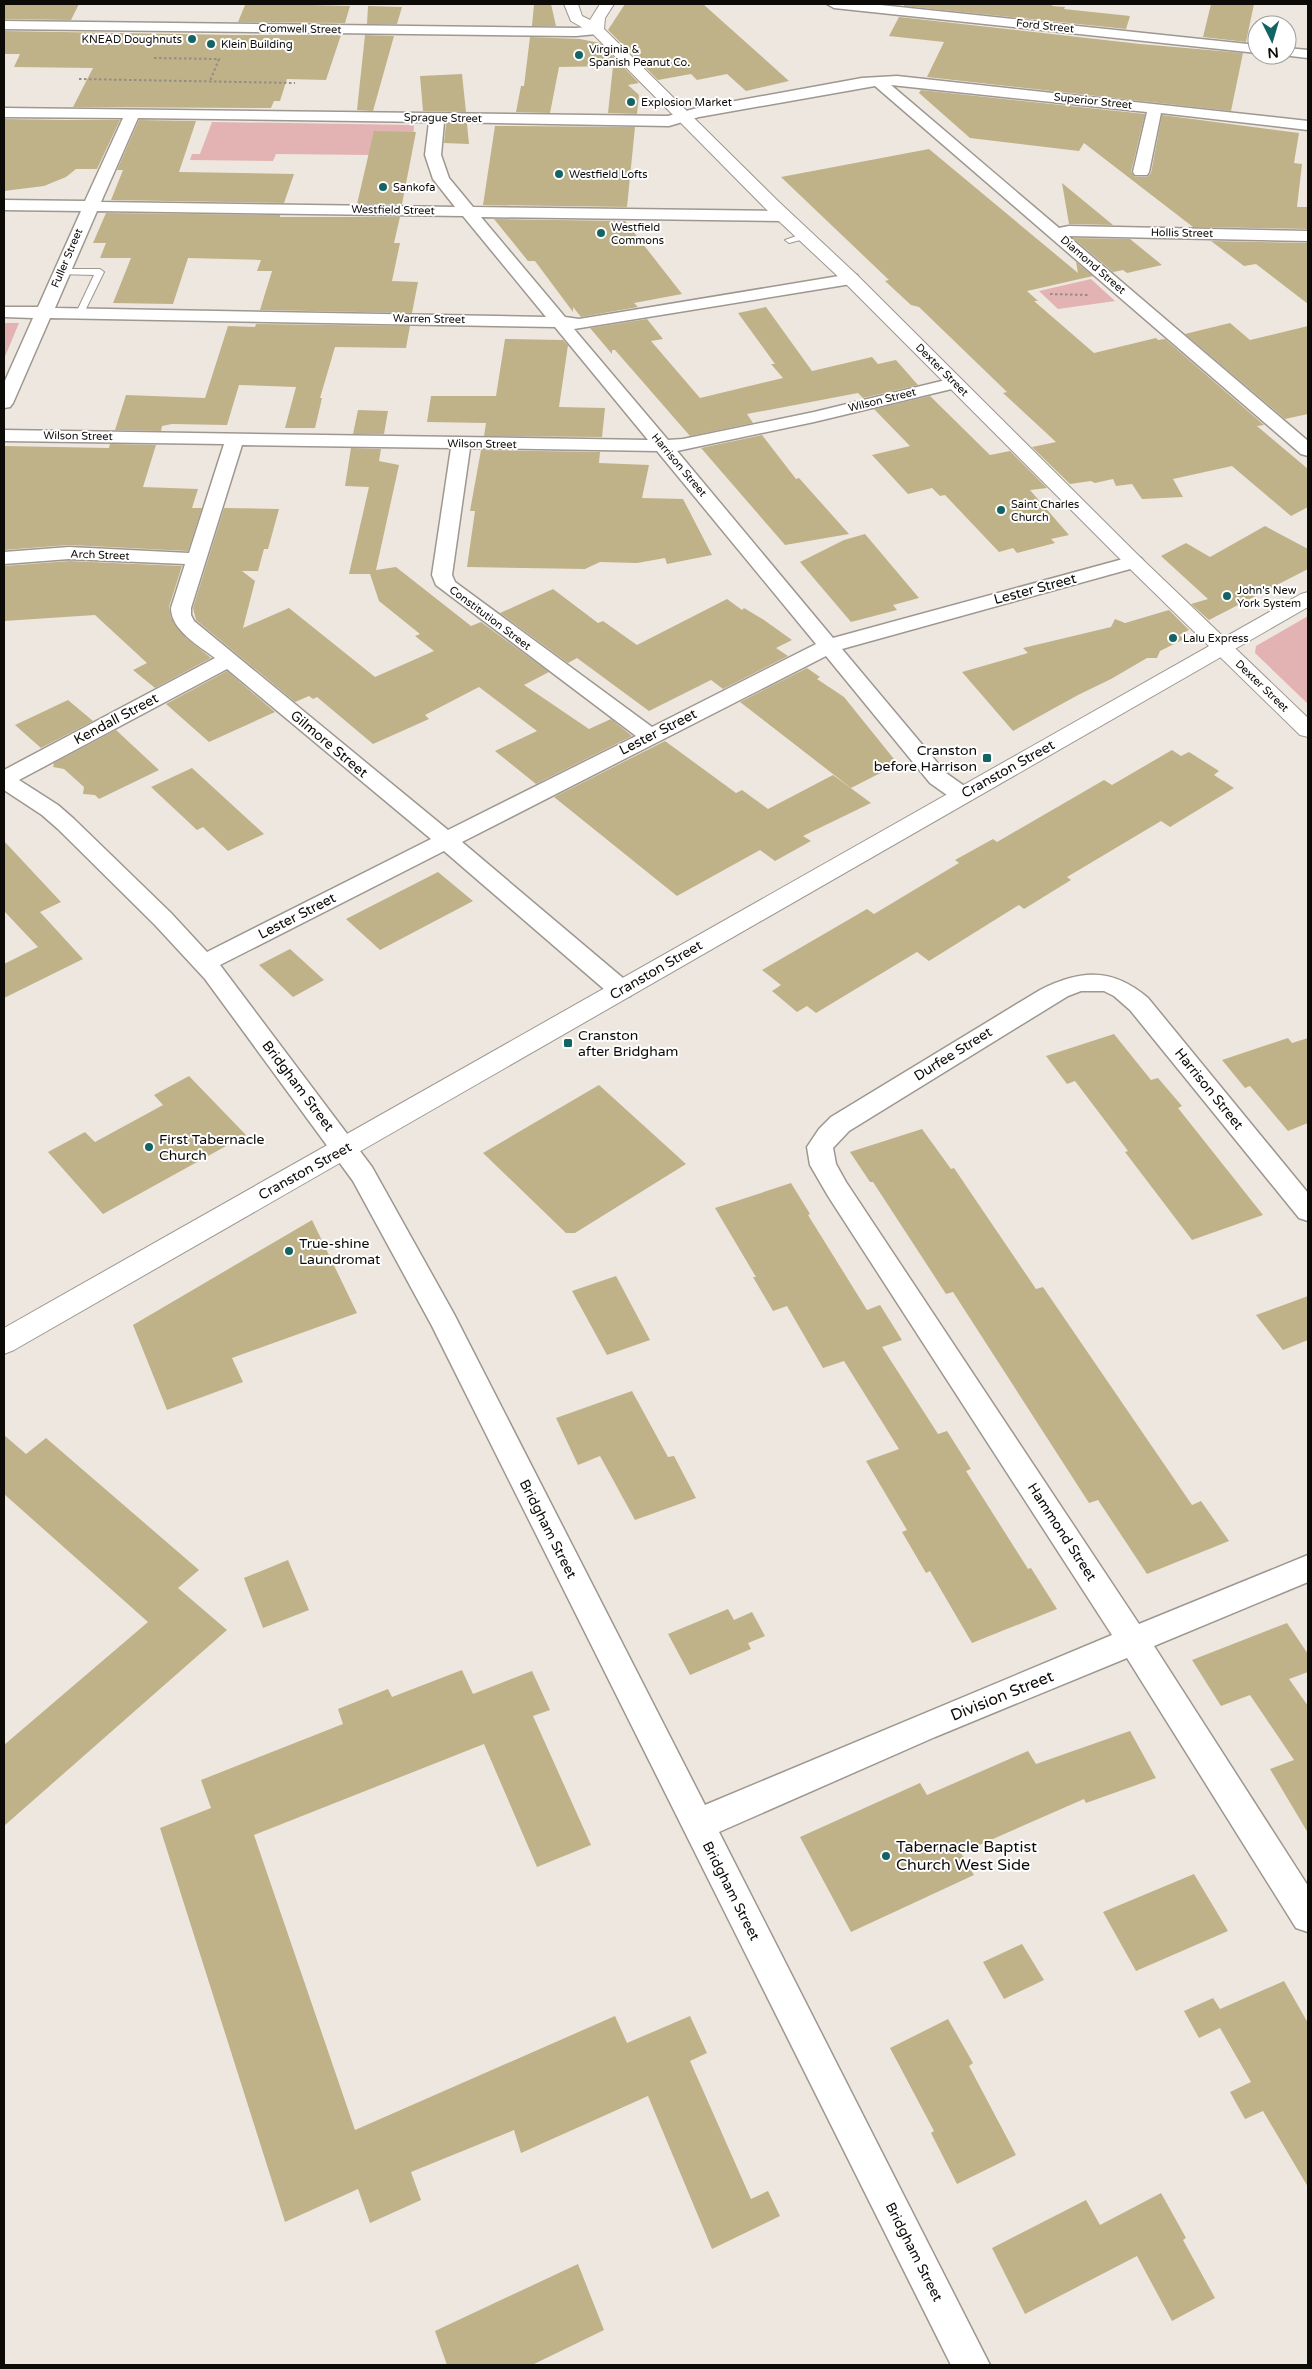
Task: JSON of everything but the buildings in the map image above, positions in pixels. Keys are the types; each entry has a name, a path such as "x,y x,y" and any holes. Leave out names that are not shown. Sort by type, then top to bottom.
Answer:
{"street":[{"name":"Dexter Street","path":"571,4 576,18 597,30 783,216 797,238 851,279 1134,562 1308,730"},
{"path":"597,30 598,18 607,4"},
{"name":"Ford Street","path":"834,4 1247,48"},
{"name":"Cromwell Street","path":"4,25 576,32 597,30"},
{"name":"Superior Street","path":"878,81 897,80 1308,125"},
{"name":"Sprague Street","path":"4,112 656,121 878,81"},
{"name":"Diamond Street","path":"878,81 1308,450"},
{"path":"1141,172 1156,108"},
{"name":"Fuller Street","path":"4,403 132,114"},
{"name":"Harrison Street","path":"436,118 433,155 441,179 938,778 962,795"},
{"name":"Westfield Street","path":"4,205 783,216"},
{"name":"Hollis Street","path":"1056,233 1072,231 1283,235 1304,242"},
{"name":"Warren Street","path":"4,312 560,322 579,324 727,295 851,279"},
{"name":"Wilson Street","path":"4,435 235,438 461,444 683,445 814,417 954,383"},
{"name":"Gilmore Street","path":"235,438 181,615 186,624 446,840 621,990"},
{"name":"Constitution Street","path":"461,444 442,575 446,585 650,736"},
{"name":"Arch Street","path":"4,558 69,553 197,558"},
{"name":"Lester Street","path":"205,963 829,646 1134,562"},
{"name":"Cranston Street","path":"4,1342 1308,598"},
{"name":"Kendall Street","path":"4,779 229,659"},
{"name":"Bridgham Street","path":"4,779 50,810 66,824 163,918 205,963 363,1174 444,1322 696,1825 971,2365"},
{"name":"Harrison Street","path":"1098,981 1119,988 1139,1004 1308,1211"},
{"name":"Durfee Street","path":"820,1147 840,1124 1027,1008 1056,991 1077,983 1098,981"},
{"name":"Hammond Street","path":"820,1147 823,1165 837,1188 1134,1642 1308,1916"},
{"name":"Division Street","path":"696,1825 924,1727 1134,1642 1308,1568"}],"lane":[{"path":"61,272 100,272 80,314"}],"path":[{"path":"154,58 219,59 210,81"},
{"path":"79,79 295,83"},
{"path":"1050,294 1096,296"}],"shaded area":[{"path":"212,122 414,125 413,142 372,155 276,154 273,161 190,160 192,154 200,154"},
{"path":"1091,279 1115,301 1058,309 1039,291"},
{"path":"4,323 19,323 4,359"},
{"path":"1308,616 1308,704 1255,653 1256,646"}],"place":[{"name":"KNEAD Doughnuts","path":"192,39"},
{"name":"Klein Building","path":"211,44"},
{"name":"Virginia & Spanish Peanut Co.","path":"579,55"},
{"name":"Explosion Market","path":"631,102"},
{"name":"Westfield Lofts","path":"559,174"},
{"name":"Sankofa","path":"383,187"},
{"name":"Westfield Commons","path":"601,233"},
{"name":"Saint Charles Church","path":"1001,510"},
{"name":"John's New York System","path":"1227,596"},
{"name":"Lalu Express","path":"1173,638"},
{"name":"Cranston before Harrison","path":"987,758"},
{"name":"Cranston after Bridgham","path":"568,1043"},
{"name":"First Tabernacle Church","path":"149,1147"},
{"name":"True-shine Laundromat","path":"289,1251"},
{"name":"Tabernacle Baptist Church West Side","path":"886,1856"}]}
